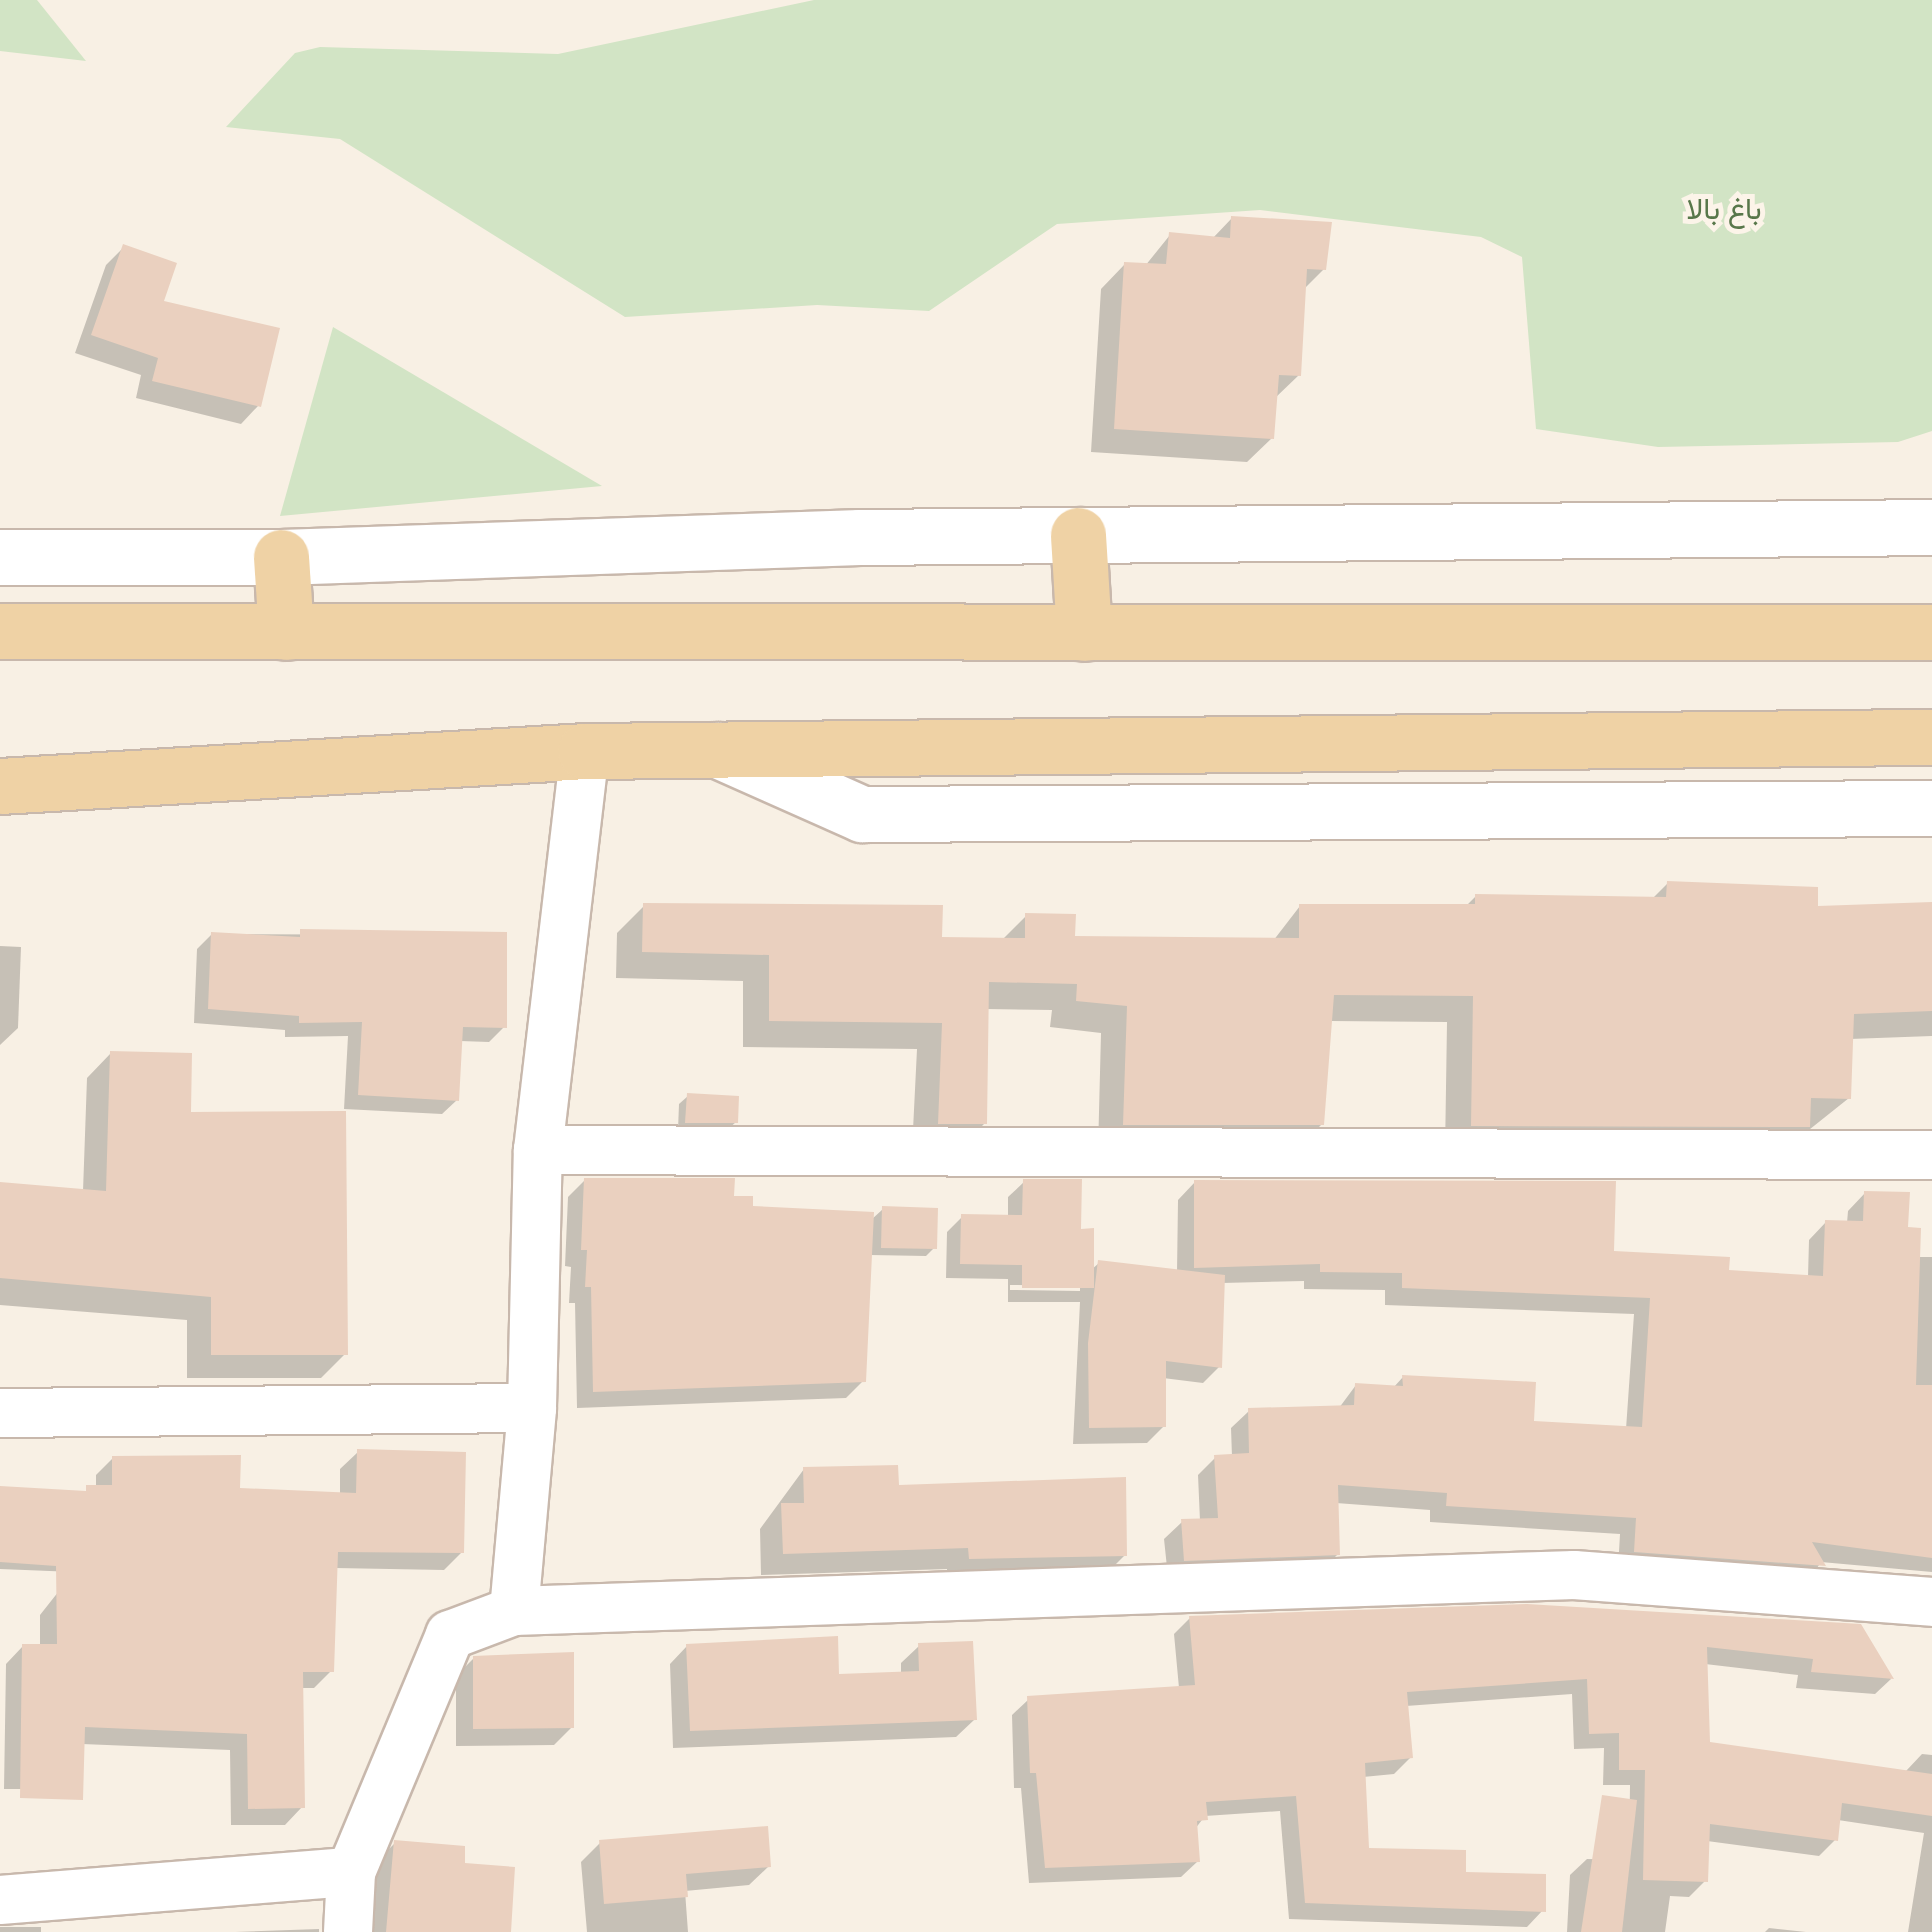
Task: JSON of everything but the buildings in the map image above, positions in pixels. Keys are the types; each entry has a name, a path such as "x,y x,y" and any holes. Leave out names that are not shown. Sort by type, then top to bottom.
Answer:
{"main road":[{"path":"1078,535 1084,632"},
{"path":"281,557 286,632"},
{"path":"0,631 1932,632"},
{"path":"0,786 585,751 1932,737"}],"street":[{"path":"0,557 281,557 1078,535 1932,527"},
{"path":"718,750 862,814 1932,808"},
{"path":"514,1611 532,1408 538,1150 585,751"},
{"path":"538,1150 1932,1156"},
{"path":"0,1413 532,1408"},
{"path":"348,1932 352,1872 450,1634 514,1611 1574,1575 1932,1602"},
{"path":"0,1900 352,1872"}],"green space":[{"path":"0,0 37,0 86,61 0,51"},
{"name":"باغ بالا","path":"814,0 1932,0 1932,431 1898,442 1658,447 1536,429 1522,257 1481,237 1260,210 1057,224 929,311 817,305 625,317 340,139 226,127 295,53 320,47 558,54"},
{"path":"333,327 602,486 280,516"}]}
